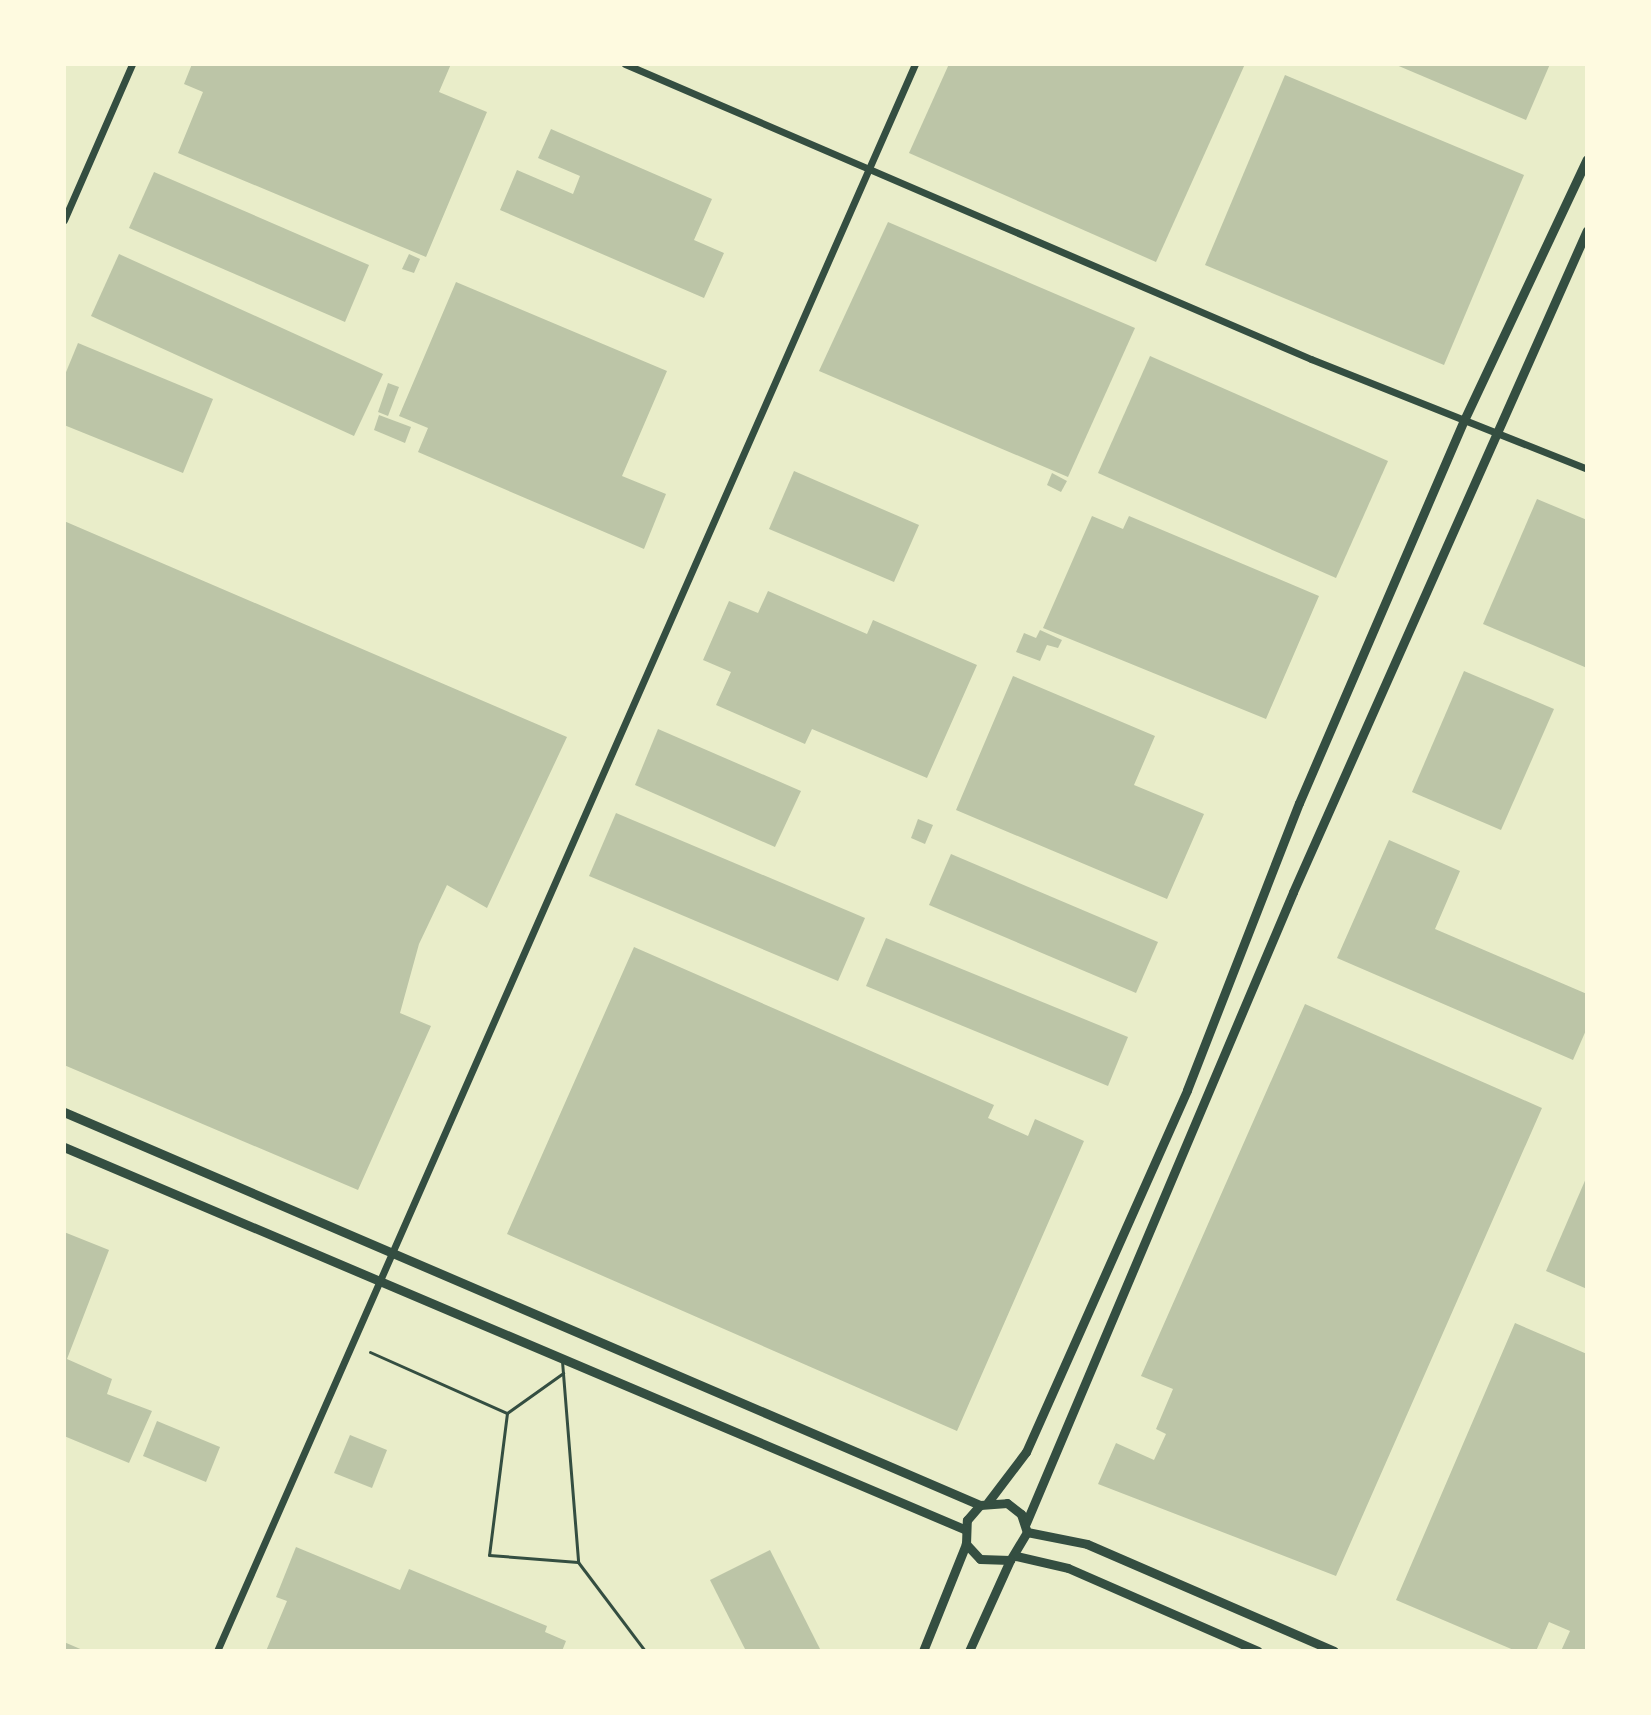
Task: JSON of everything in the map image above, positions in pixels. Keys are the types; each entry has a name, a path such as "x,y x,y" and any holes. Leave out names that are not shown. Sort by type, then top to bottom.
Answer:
{"street":[{"path":"64,220 132,64"},
{"path":"625,64 1311,359 1587,469"},
{"path":"217,1651 388,1250 915,64"},
{"path":"923,1651 966,1544 964,1529 1026,1452 1187,1090 1299,803 1465,418 1587,159"},
{"path":"969,1651 1026,1528 1495,430 1587,230"},
{"path":"64,1112 984,1503 1015,1507 1026,1528 1087,1544 1334,1651"},
{"path":"64,1147 964,1529"},
{"path":"966,1544 980,1559 1013,1558 1068,1568 1258,1651"}],"lane":[{"path":"370,1352 507,1413"},
{"path":"562,1357 578,1562 645,1651"},
{"path":"563,1373 507,1413 489,1555 578,1562"}],"building":[{"path":"192,64 451,64 439,92 487,112 426,257 178,153 203,92 184,84"},
{"path":"949,64 1245,64 1156,262 909,153"},
{"path":"1394,64 1550,64 1526,120"},
{"path":"1285,75 1524,175 1444,365 1205,265"},
{"path":"551,129 712,199 694,240 724,253 704,298 500,210 517,170 573,194 580,176 538,158"},
{"path":"154,172 369,265 345,322 129,228"},
{"path":"888,222 1135,328 1068,477 819,371"},
{"path":"119,254 383,374 354,436 91,316"},
{"path":"409,254 420,259 414,273 402,269"},
{"path":"456,282 667,371 622,476 666,494 644,549 418,452 428,428 399,416"},
{"path":"78,343 213,399 183,473 64,425 64,377"},
{"path":"1150,356 1388,461 1336,578 1098,473"},
{"path":"388,383 399,387 388,416 378,412"},
{"path":"379,415 411,427 405,443 374,430"},
{"path":"794,471 919,525 894,582 769,529"},
{"path":"1052,473 1067,481 1061,492 1047,485"},
{"path":"1537,499 1587,520 1587,668 1483,624"},
{"path":"1092,516 1123,529 1129,516 1319,596 1266,719 1043,628"},
{"path":"64,521 567,737 487,908 447,885 419,944 400,1013 431,1026 358,1190 64,1065"},
{"path":"768,591 867,634 873,620 977,665 927,778 812,729 805,744 716,705 731,672 703,660 729,601 758,613"},
{"path":"1040,630 1062,640 1058,648 1047,645 1040,661 1016,652 1024,633 1036,638"},
{"path":"1464,671 1554,709 1501,830 1412,792"},
{"path":"1013,676 1155,736 1134,785 1204,814 1167,899 956,810"},
{"path":"658,729 801,791 775,847 635,785"},
{"path":"616,813 865,918 838,981 589,876"},
{"path":"918,819 933,825 925,844 911,838"},
{"path":"1389,840 1460,871 1435,929 1587,994 1587,1028 1573,1060 1337,958"},
{"path":"951,854 1158,942 1136,993 929,905"},
{"path":"886,938 1128,1037 1108,1086 866,986"},
{"path":"634,947 994,1105 988,1118 1028,1136 1035,1119 1084,1141 957,1431 507,1234"},
{"path":"1305,1004 1542,1108 1336,1576 1098,1484 1116,1443 1154,1460 1166,1434 1156,1429 1173,1389 1141,1376"},
{"path":"1587,1176 1587,1289 1546,1271"},
{"path":"64,1232 109,1250 67,1359 112,1379 107,1394 152,1411 129,1463 64,1436"},
{"path":"1515,1323 1587,1354 1587,1651 1561,1651 1570,1631 1549,1622 1536,1651 1516,1651 1396,1600"},
{"path":"157,1421 220,1447 206,1482 143,1456"},
{"path":"350,1435 387,1450 372,1488 334,1473"},
{"path":"296,1547 400,1590 409,1569 547,1626 545,1632 566,1641 562,1651 266,1651 287,1601 276,1597"},
{"path":"770,1550 821,1651 746,1651 710,1580"},
{"path":"64,1642 85,1651 64,1651"}]}
